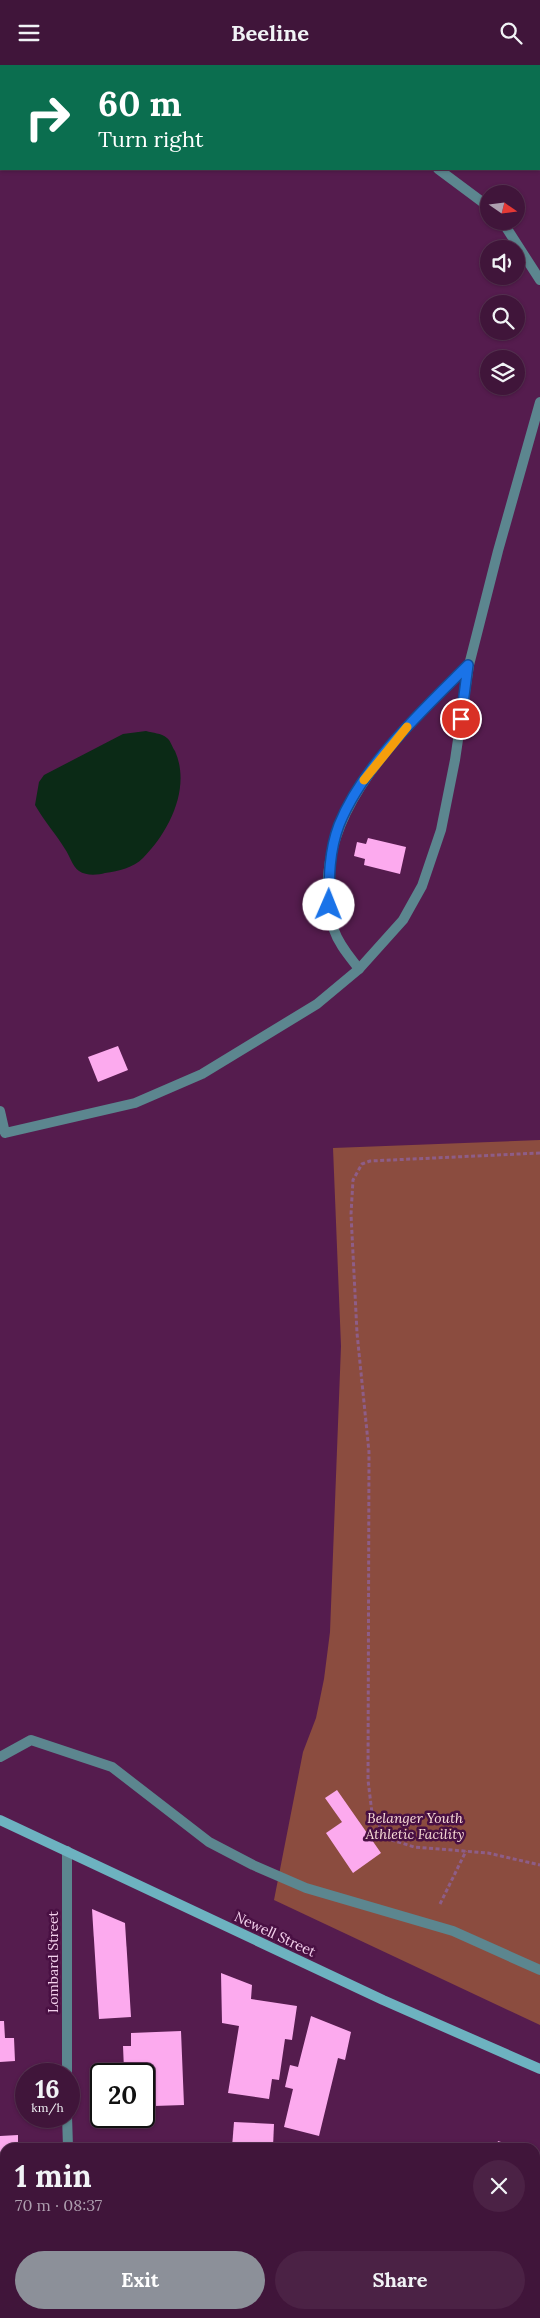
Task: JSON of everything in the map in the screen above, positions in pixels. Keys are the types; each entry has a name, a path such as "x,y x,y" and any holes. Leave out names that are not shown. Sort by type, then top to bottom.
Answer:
{"street":[{"path":"439,170 480,200"},
{"path":"508,230 540,280"},
{"path":"0,1111 5,1133 135,1103 202,1074 317,1004 359,969 403,920 422,886 442,830 468,665 540,402"},
{"path":"359,969 335,932 329,905 330,863 339,825 366,778 394,743 422,710 468,665"},
{"path":"0,1757 31,1740 112,1767 209,1842 253,1865 306,1888 351,1903 453,1931 540,1970"},
{"name":"Newell Street","path":"0,1820 383,2000 540,2069"},
{"name":"Lombard Street","path":"67,1851 67,2063"},
{"path":"67,2128 68,2143"}],"path":[{"path":"540,1153 370,1161 362,1164 357,1170 352,1189 355,1305 369,1452 368,1781 372,1813 384,1834 392,1840 414,1847 466,1851 540,1865"},
{"path":"431,1924 466,1851"}],"green space":[{"name":"Belanger Youth Athletic Facility","path":"540,1140 540,2025 274,1900 303,1752 316,1718 324,1679 330,1632 341,1346 333,1148"}],"shaded area":[{"path":"146,731 160,734 168,739 175,751 179,765 181,779 179,794 169,822 153,847 143,858 130,867 99,874 82,873 75,866 35,805 39,782 44,775 123,734"}],"building":[{"path":"368,838 406,847 400,874 364,865 365,859 354,856 357,842 366,844"},
{"path":"118,1046 128,1070 98,1082 88,1057"},
{"path":"337,1790 381,1853 353,1873 326,1833 342,1822 325,1798"},
{"path":"92,1909 125,1923 131,2017 99,2019"},
{"path":"221,1973 252,1985 251,1999 297,2006 292,2040 285,2039 279,2080 272,2079 269,2099 228,2093 239,2026 222,2023"},
{"path":"311,2016 351,2032 345,2060 338,2058 319,2136 284,2127 293,2089 285,2087 290,2065 298,2067"},
{"path":"0,2021 4,2021 5,2038 14,2038 15,2061 0,2062"},
{"path":"181,2031 184,2105 155,2106 155,2063 124,2063 123,2046 131,2046 131,2033"},
{"path":"234,2122 274,2124 273,2143 232,2143"},
{"path":"18,2135 18,2143 0,2143 0,2136"}],"slow traffic":[{"path":"364,780 407,727"}],"route":[{"path":"329,905 330,863 339,825 366,778 422,710 468,665 461,719"}]}
